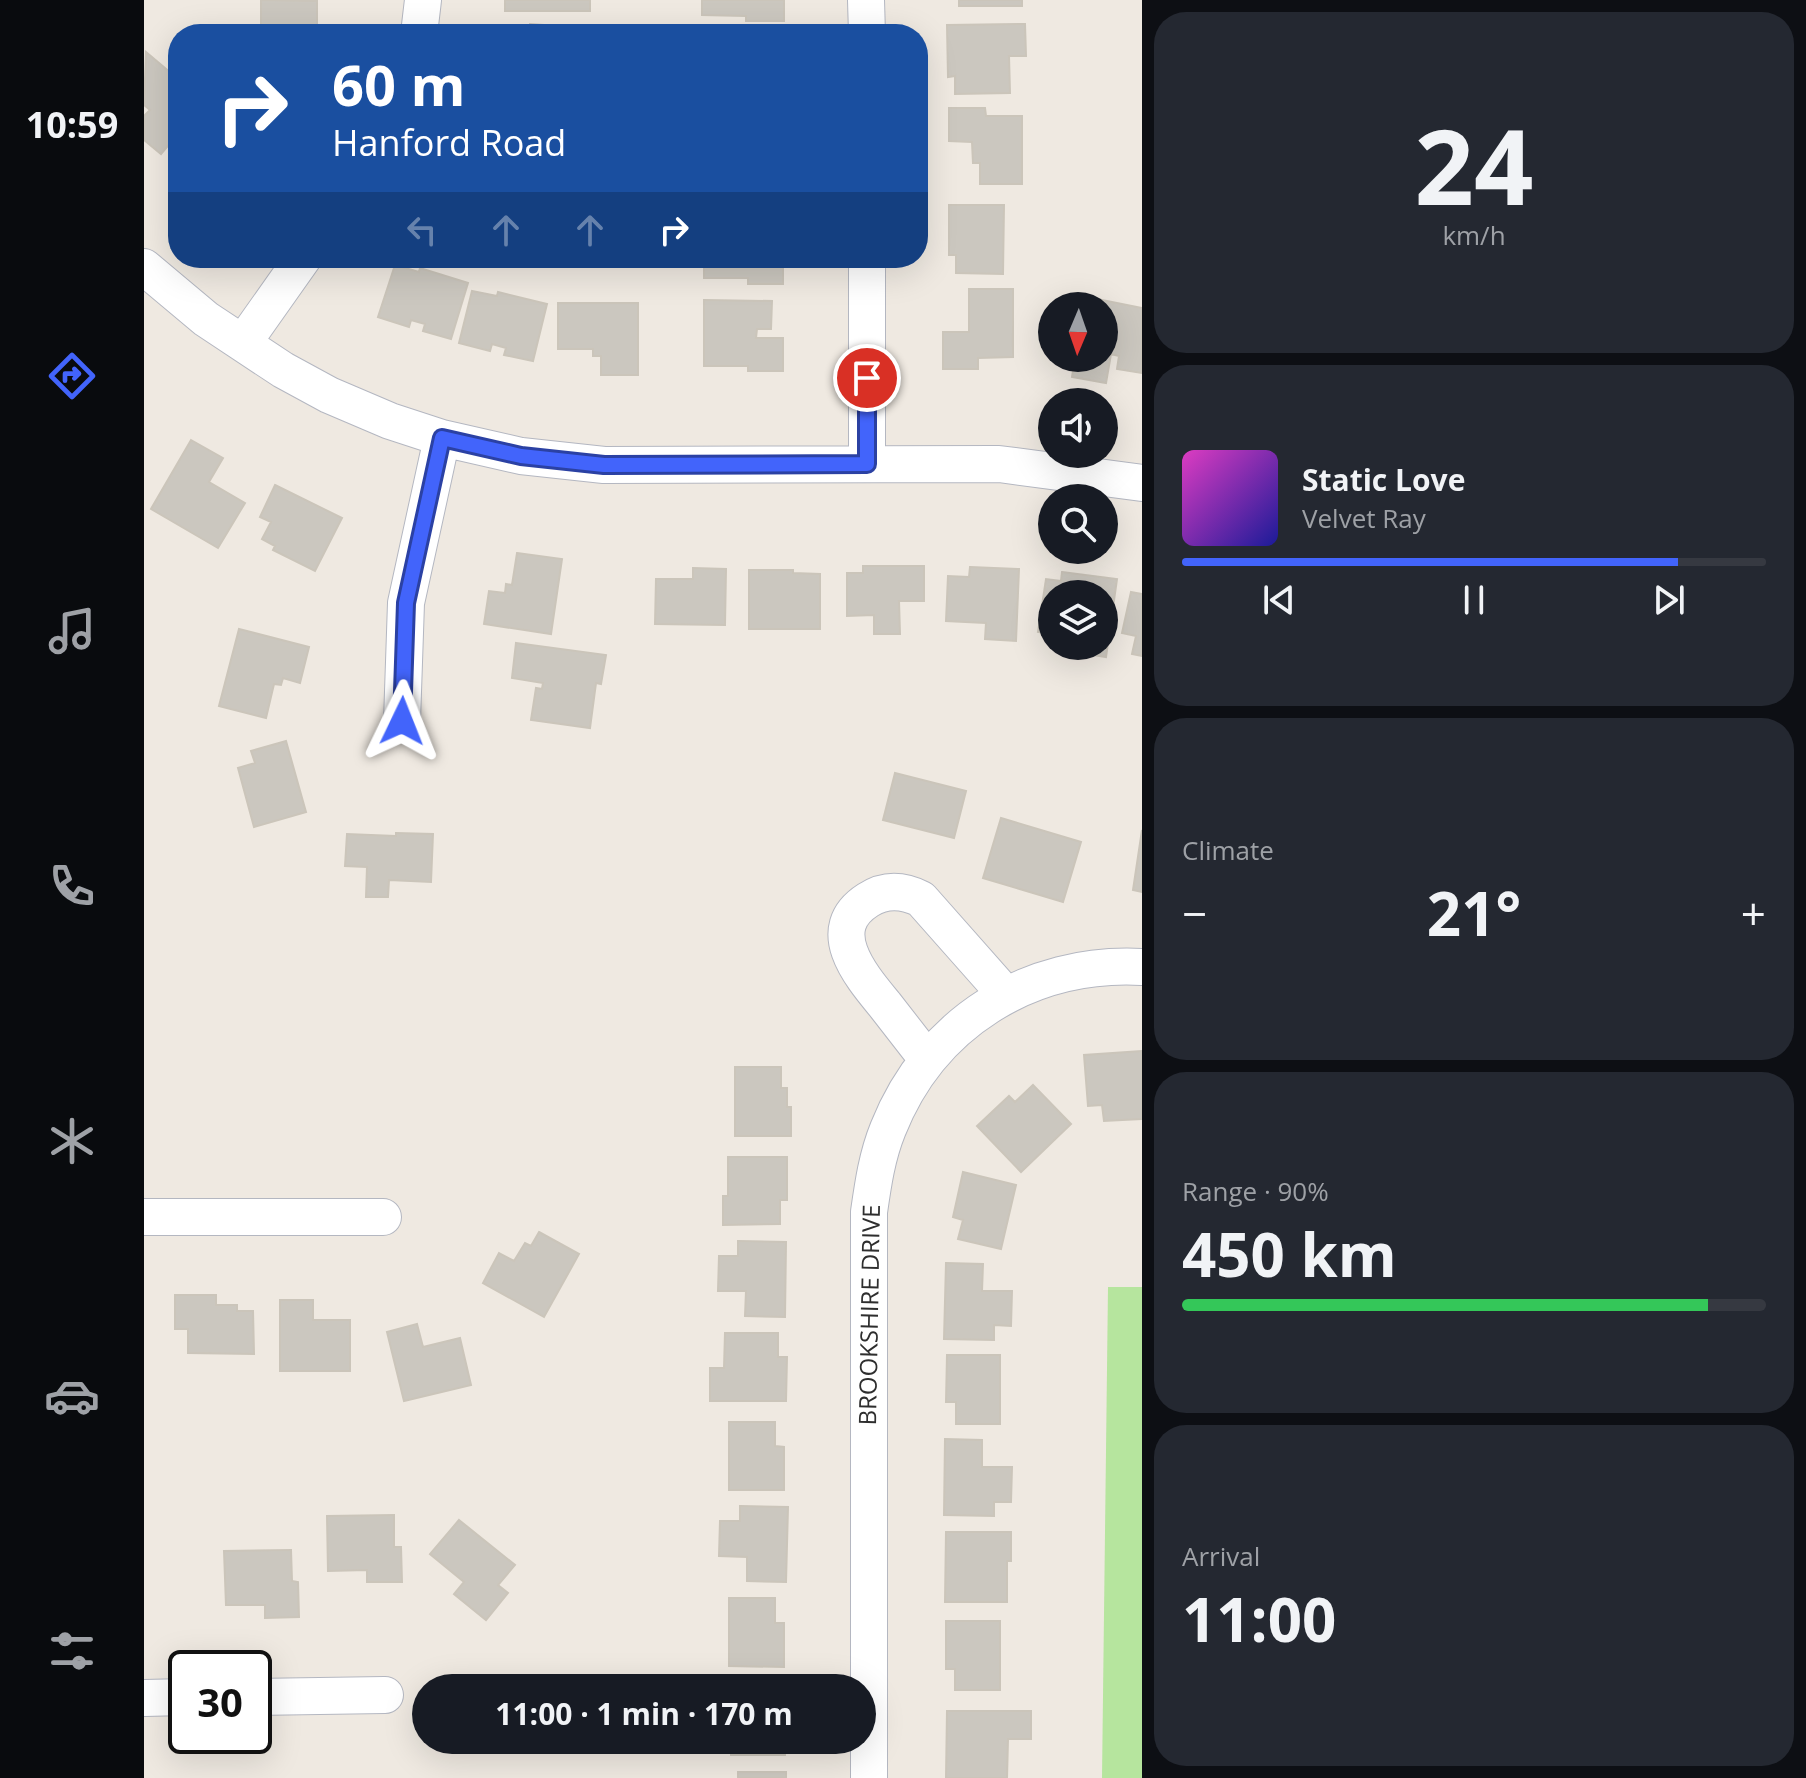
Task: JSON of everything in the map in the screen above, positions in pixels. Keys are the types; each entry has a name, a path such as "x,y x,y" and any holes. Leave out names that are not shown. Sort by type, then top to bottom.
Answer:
{"street":[{"path":"420,24 423,0"},
{"path":"866,0 867,24"},
{"path":"144,267 206,319 283,370 329,395 390,421 442,438 521,456 604,465 999,464 1142,483"},
{"path":"243,343 296,268"},
{"path":"867,268 867,464"},
{"path":"402,721 406,603 442,438"},
{"path":"927,1059 853,964 846,944 848,927 853,915 865,902 892,891 921,899 1006,995"},
{"name":"BROOKSHIRE DRIVE","path":"869,1778 869,1212 875,1170 887,1130 905,1092 927,1059 962,1024 1006,995 1039,980 1080,970 1142,967"},
{"path":"144,1217 383,1217"},
{"path":"272,1697 385,1695"},
{"path":"144,1698 168,1697"}],"green space":[{"path":"1108,1287 1142,1287 1142,1778 1102,1778"}],"building":[{"path":"261,0 317,1 317,24 261,24"},
{"path":"505,0 590,0 590,11 505,11"},
{"path":"702,0 784,0 784,21 746,21 746,16 702,15"},
{"path":"959,0 1022,0 1022,6 959,6"},
{"path":"1025,24 1026,56 1009,56 1010,93 955,94 955,76 948,77 947,25"},
{"path":"146,52 168,71 168,146 161,154 144,140 144,116 150,110 144,105"},
{"path":"949,108 985,108 986,116 1022,116 1022,184 980,184 980,163 973,163 972,142 949,141"},
{"path":"949,205 1004,205 1003,274 956,273 956,255 949,255"},
{"path":"394,268 419,272 420,268 468,283 451,339 423,331 425,324 411,320 409,327 378,317"},
{"path":"704,268 783,268 783,284 748,284 748,278 704,278"},
{"path":"969,289 1013,289 1013,357 978,358 978,369 943,369 943,332 969,332"},
{"path":"472,291 497,296 498,292 547,304 533,361 504,355 506,348 492,344 490,351 459,343"},
{"path":"704,300 772,301 771,329 757,329 756,338 783,338 783,371 748,371 748,366 704,366"},
{"path":"558,303 638,303 638,375 601,375 601,356 593,356 593,349 558,349"},
{"path":"1118,303 1142,308 1142,373 1118,369"},
{"path":"1073,372 1108,372 1106,383 1072,377"},
{"path":"191,440 223,458 209,482 245,503 218,548 151,509"},
{"path":"275,485 342,518 315,571 273,550 275,546 262,539 271,522 260,517"},
{"path":"517,553 562,559 551,634 484,624 489,591 505,593 506,584 512,585"},
{"path":"863,566 924,566 924,601 899,601 900,634 874,634 874,615 847,616 847,573 863,573"},
{"path":"970,567 1019,569 1016,641 985,639 986,623 946,621 948,576 969,577"},
{"path":"693,568 726,569 725,625 655,624 656,579 693,579"},
{"path":"749,570 793,570 793,573 820,574 820,629 749,629"},
{"path":"1062,572 1117,579 1117,580 1061,580"},
{"path":"1131,592 1142,594 1142,656 1132,654 1136,636 1122,633"},
{"path":"239,629 309,647 300,683 283,678 281,685 274,684 266,718 219,706"},
{"path":"516,643 606,655 601,684 596,683 590,728 531,720 536,688 542,689 543,683 512,678"},
{"path":"286,741 306,812 254,827 238,768 255,763 251,751"},
{"path":"895,773 966,791 954,838 883,820"},
{"path":"1001,818 1081,842 1063,902 983,878"},
{"path":"1142,830 1142,892 1133,890"},
{"path":"396,833 433,834 431,882 389,880 388,897 366,897 367,867 345,866 347,834 396,836"},
{"path":"1142,1051 1142,1119 1104,1121 1102,1105 1088,1106 1084,1055"},
{"path":"735,1067 781,1067 781,1088 787,1088 787,1107 791,1107 791,1136 735,1136"},
{"path":"1033,1085 1071,1124 1021,1172 977,1126 1009,1096 1015,1102"},
{"path":"728,1157 787,1157 787,1200 780,1200 780,1224 723,1225 723,1196 728,1196"},
{"path":"963,1172 1016,1185 1001,1249 958,1239 963,1220 953,1217"},
{"path":"539,1232 579,1254 544,1317 483,1283 499,1253 514,1261 525,1243 531,1246"},
{"path":"738,1241 786,1242 785,1317 745,1316 746,1291 718,1291 719,1256 738,1256"},
{"path":"946,1263 983,1264 982,1291 1012,1291 1011,1326 994,1325 994,1340 944,1339"},
{"path":"175,1295 216,1295 216,1305 237,1305 237,1311 253,1311 254,1354 188,1353 188,1329 175,1329"},
{"path":"280,1300 313,1300 313,1320 350,1320 350,1371 280,1371"},
{"path":"417,1324 423,1347 460,1338 471,1385 404,1401 387,1332"},
{"path":"725,1333 778,1333 778,1357 787,1357 786,1401 710,1401 710,1368 724,1368"},
{"path":"947,1355 1000,1355 1000,1424 956,1424 956,1402 946,1402"},
{"path":"729,1422 775,1422 775,1446 784,1447 784,1490 729,1490"},
{"path":"945,1439 982,1440 982,1467 1012,1467 1011,1502 994,1502 994,1516 944,1515"},
{"path":"740,1506 788,1507 786,1582 747,1581 747,1557 719,1556 720,1521 740,1521"},
{"path":"394,1515 394,1547 401,1547 402,1582 367,1582 367,1570 328,1571 327,1516"},
{"path":"459,1520 515,1565 498,1585 508,1593 486,1620 454,1594 464,1582 430,1554"},
{"path":"946,1532 1011,1532 1007,1602 945,1602"},
{"path":"291,1550 292,1581 298,1582 299,1617 265,1618 265,1605 226,1605 224,1551"},
{"path":"729,1598 775,1598 775,1623 784,1623 784,1667 729,1666"},
{"path":"946,1621 1000,1621 1000,1690 955,1690 955,1669 946,1669"},
{"path":"947,1711 1031,1711 1031,1739 1008,1739 1007,1778 946,1778"},
{"path":"731,1754 785,1754 785,1755"},
{"path":"738,1772 786,1772 786,1778 738,1778"}],"route":[{"path":"402,721 406,603 442,438 521,456 604,465 867,464 867,378"}]}
